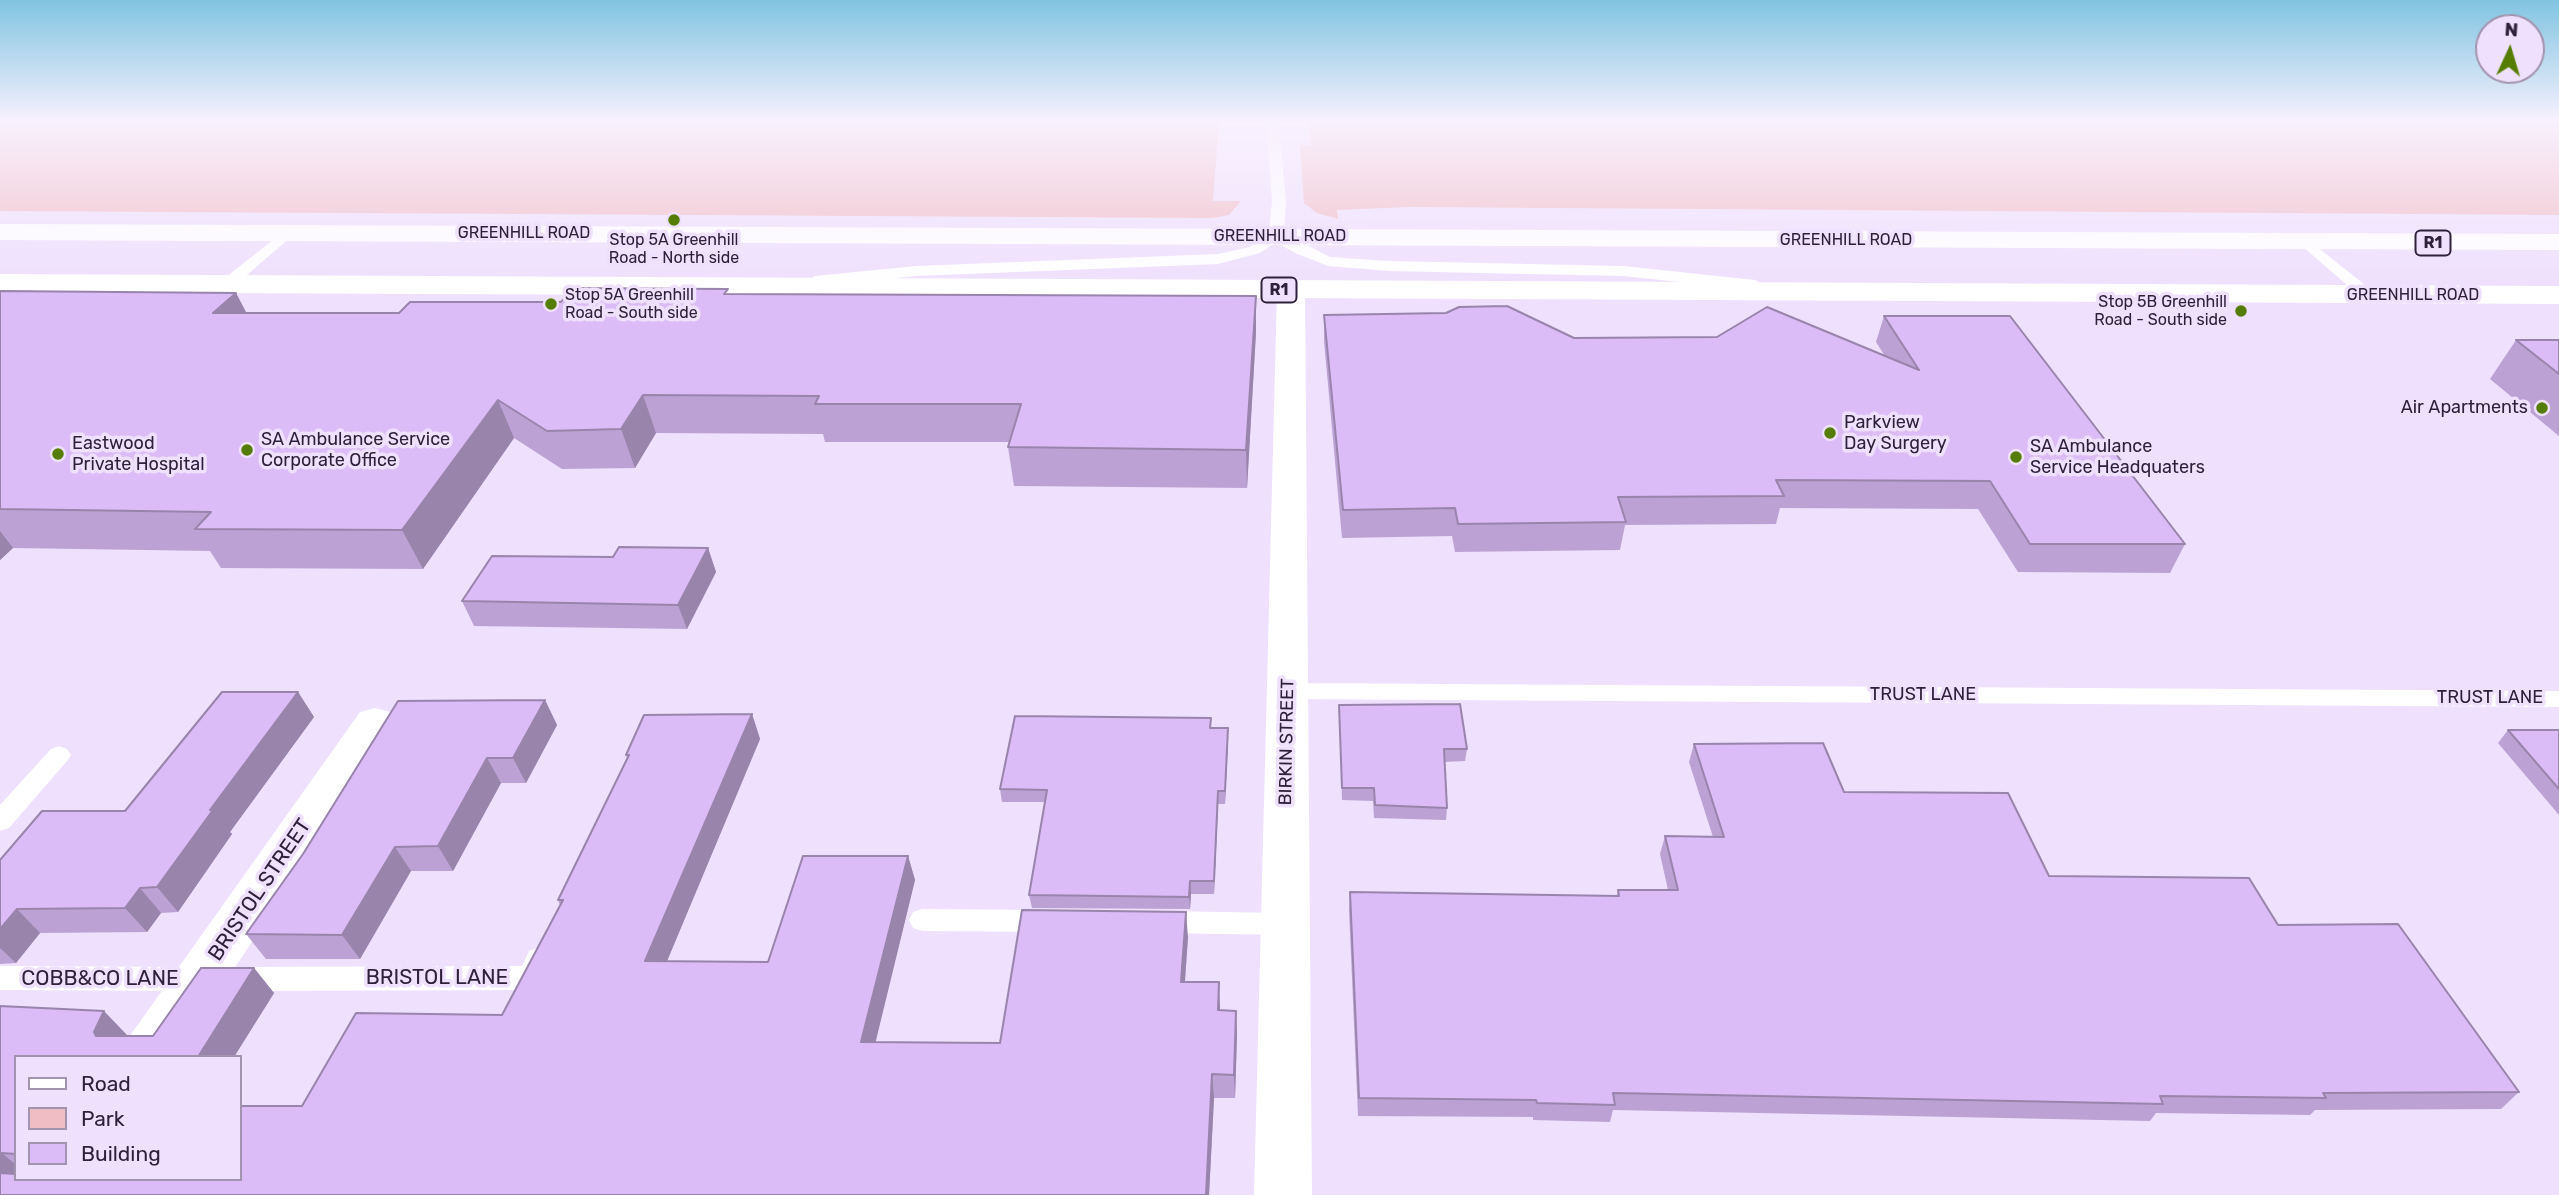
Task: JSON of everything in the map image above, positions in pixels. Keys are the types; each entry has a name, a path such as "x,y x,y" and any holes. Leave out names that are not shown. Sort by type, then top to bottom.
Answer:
{"main road":[{"name":"GREENHILL ROAD","path":"0,232 2559,242"},
{"name":"GREENHILL ROAD","path":"0,283 2559,295"},
{"name":"BIRKIN STREET","path":"1283,1195 1291,290"},
{"name":"BRISTOL STREET","path":"147,1055 375,723"}],"lane":[{"path":"752,287 916,271 1218,259 1255,250 1276,235 1279,201 1277,178"},
{"path":"227,284 288,233"},
{"path":"1276,235 1300,250 1328,261 1389,266 1623,271 1823,292"},
{"path":"2307,243 2368,295"},
{"name":"TRUST LANE","path":"1288,691 2559,699"},
{"path":"0,821 59,755"},
{"path":"922,920 1071,921"},
{"path":"1138,922 1286,924"},
{"name":"BRISTOL LANE","path":"199,979 530,978 547,941"},
{"name":"COBB&CO LANE","path":"0,978 199,979"}],"green space":[{"path":"0,178 1215,178 1213,201 1241,201 1229,215 1212,218 0,211"},
{"path":"1302,178 2559,178 2559,215 1409,207 1337,210 1338,219 1317,213 1304,203"}],"building":[{"path":"572,288 728,289 724,294 1256,296 1246,450 1008,447 1021,404 815,404 819,396 643,395 621,429 547,431 498,400 402,530 195,529 211,512 0,509 0,291 236,293 213,313 399,313 410,302 561,302"},
{"path":"1507,306 1574,338 1717,337 1767,307 1919,370 1884,316 2010,316 2185,544 2030,544 1990,481 1776,480 1784,496 1618,497 1626,522 1458,524 1455,508 1343,510 1324,315 1446,313 1459,307"},
{"path":"2516,340 2559,340 2559,374"},
{"path":"619,547 708,548 678,605 462,601 492,556 613,557"},
{"path":"222,692 298,692 210,810 213,810 157,887 140,888 125,908 17,909 0,929 0,860 42,811 125,811"},
{"path":"545,700 513,758 487,758 438,846 395,847 342,935 246,934 303,854 398,701"},
{"path":"1460,704 1467,749 1444,749 1447,808 1375,805 1374,788 1342,788 1339,705"},
{"path":"752,714 645,961 768,962 803,856 908,856 861,1042 1000,1043 1022,910 1186,912 1181,982 1219,982 1218,1010 1236,1011 1234,1075 1212,1074 1206,1195 0,1195 0,1173 14,1174 14,1181 242,1181 242,1106 302,1106 356,1013 502,1015 563,900 558,900 629,755 626,755 644,715"},
{"path":"1015,716 1211,718 1210,728 1228,728 1225,791 1218,791 1214,881 1190,881 1189,897 1029,895 1047,790 1000,789"},
{"path":"2508,730 2559,730 2559,789"},
{"path":"1823,743 1844,792 2008,793 2049,876 2249,878 2278,925 2398,924 2519,1092 2323,1093 2326,1098 2160,1096 2163,1104 1613,1093 1615,1105 1537,1103 1536,1100 1359,1098 1350,892 1619,896 1618,890 1678,890 1665,836 1724,837 1694,744"},
{"path":"201,968 254,968 199,1055 14,1055 14,1154 2,1153 0,1156 0,1006 104,1011 94,1032 96,1036 153,1036"}],"place":[{"name":"Stop 5A Greenhill Road - North side","path":"674,220"},
{"name":"Stop 5A Greenhill Road - South side","path":"551,304"},
{"name":"Stop 5B Greenhill Road - South side","path":"2241,311"},
{"name":"Air Apartments","path":"2542,408"},
{"name":"Parkview Day Surgery","path":"1830,433"},
{"name":"SA Ambulance Service Corporate Office","path":"247,450"},
{"name":"Eastwood Private Hospital","path":"58,454"},
{"name":"SA Ambulance Service Headquaters","path":"2016,457"}]}
